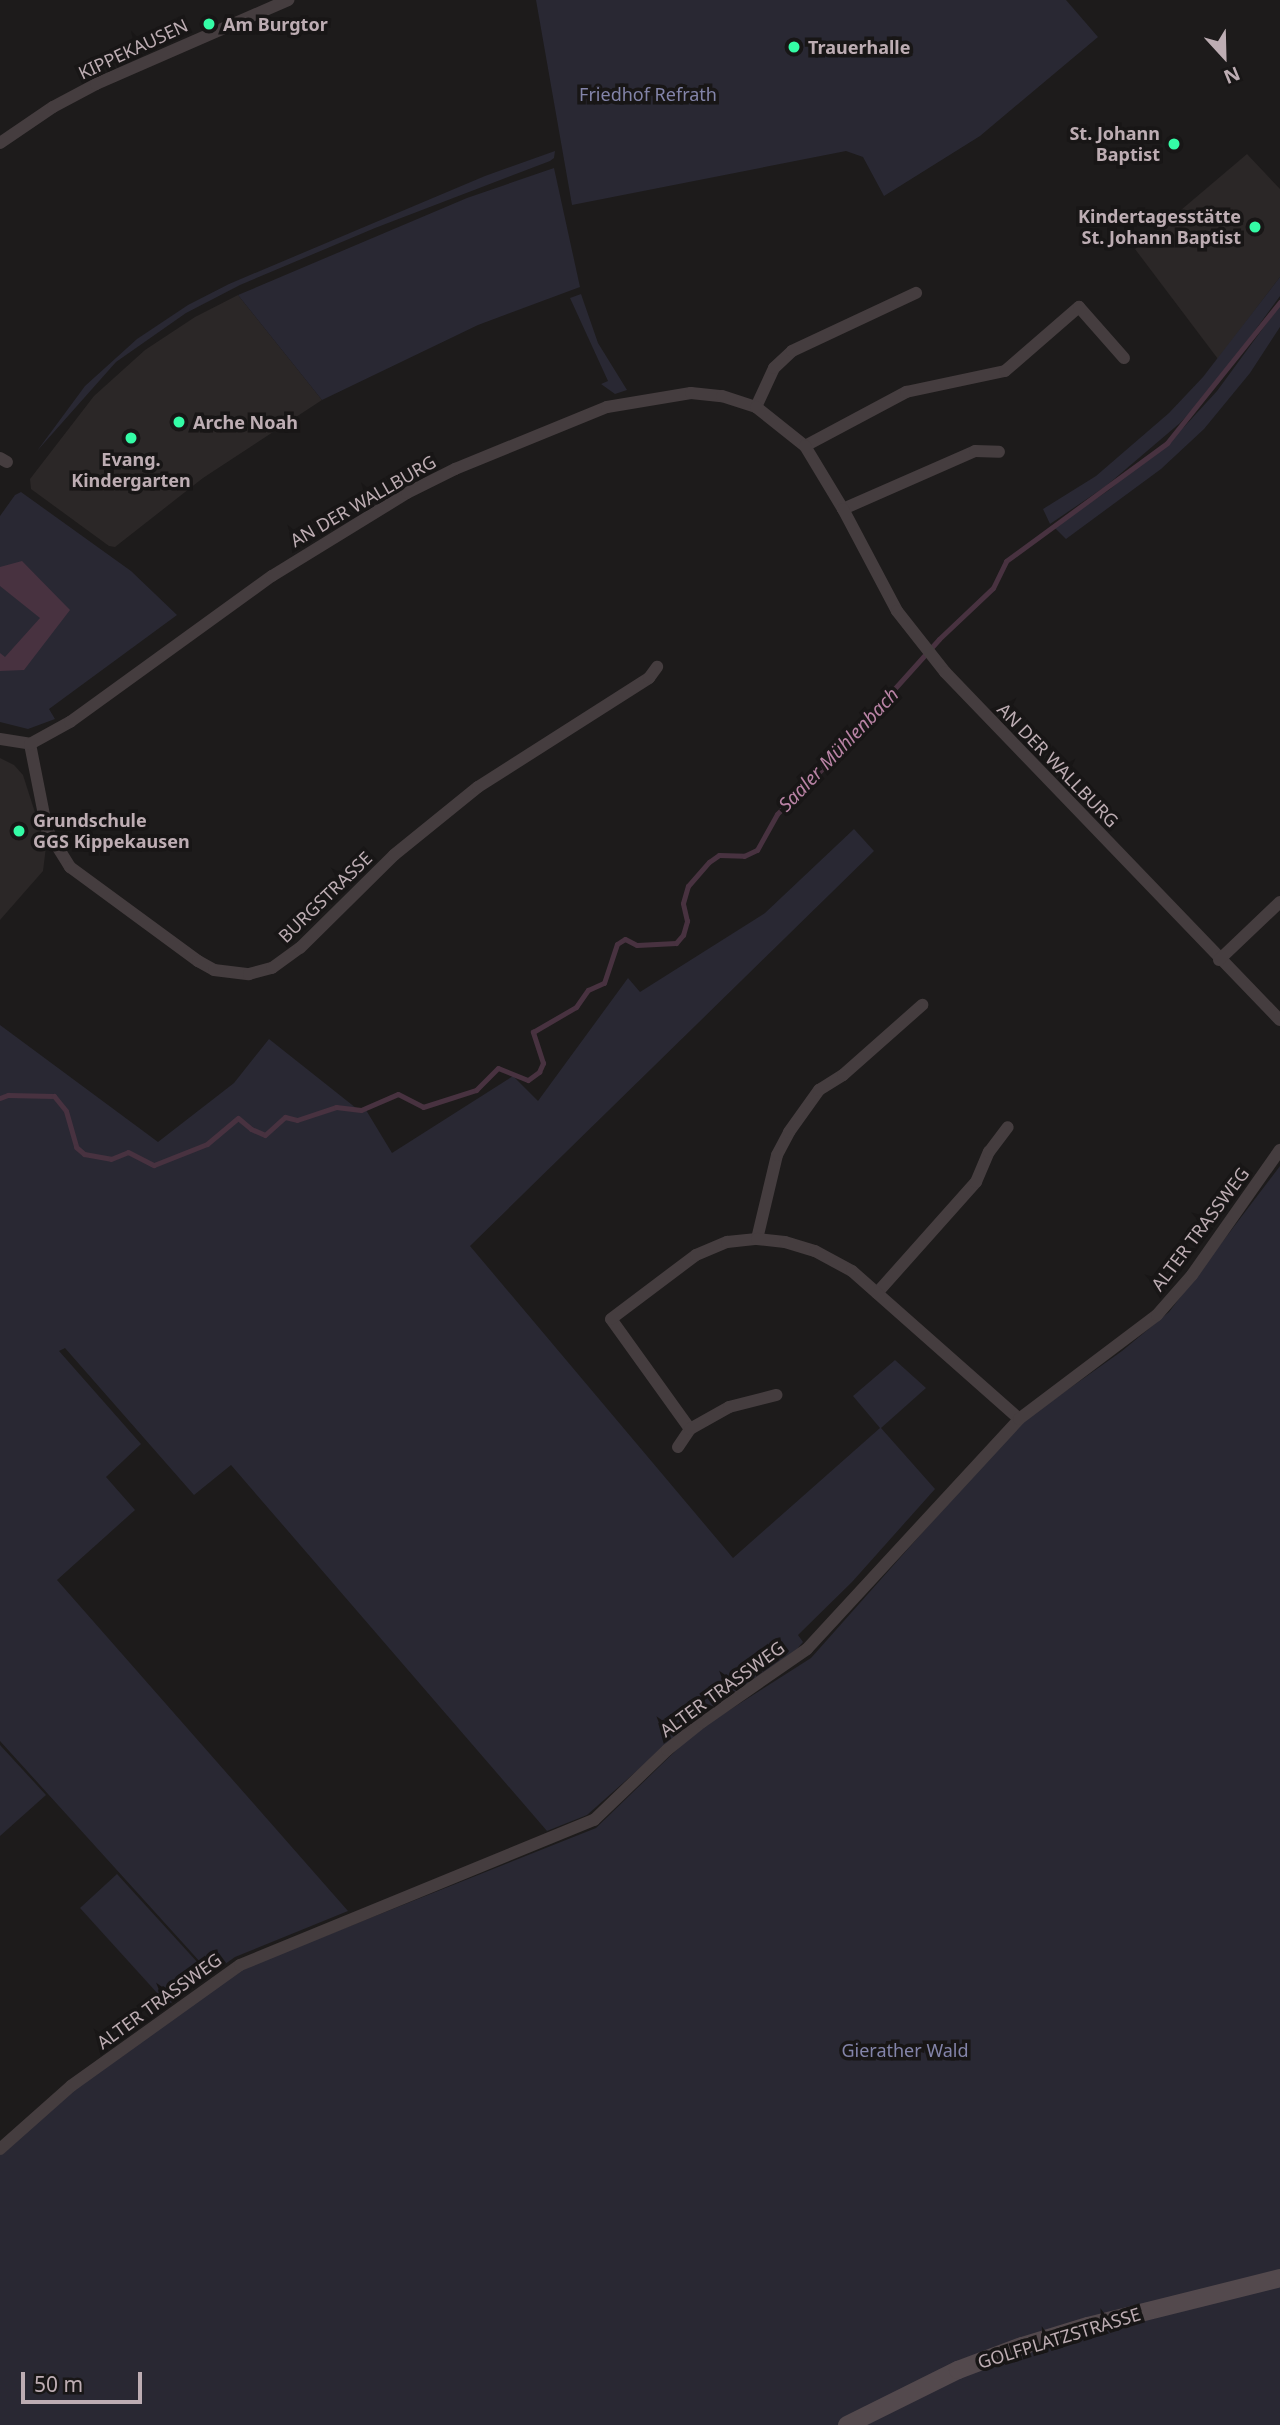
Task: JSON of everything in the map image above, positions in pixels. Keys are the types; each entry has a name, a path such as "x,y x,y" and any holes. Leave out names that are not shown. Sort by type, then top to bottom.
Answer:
{"street":[{"name":"KIPPEKAUSEN","path":"0,143 53,107 96,84 288,0"},
{"path":"756,407 774,368 792,351 916,293"},
{"path":"805,446 906,392 1005,371 1079,307 1124,358"},
{"name":"AN DER WALLBURG","path":"30,744 70,722 231,604 316,547 407,493 455,469 607,408 691,393 722,396 756,407 805,446 843,509 897,611 941,667 1219,960 1280,1020"},
{"path":"843,509 975,451 999,452"},
{"name":"BURGSTRASSE","path":"30,744 47,830 64,860 198,961 214,970 249,975 272,968 300,948 394,855 478,787 649,678 657,667"},
{"path":"0,739 30,744"},
{"path":"1219,960 1280,902"},
{"path":"757,1239 777,1155 789,1132 819,1090 843,1075 922,1005"},
{"path":"877,1293 976,1182 989,1152 1008,1127"},
{"name":"ALTER TRASSWEG","path":"0,2149 71,2086 240,1965 594,1820 702,1722 807,1649 1019,1419 1157,1315 1192,1275 1280,1150"},
{"path":"690,1429 611,1319 696,1255 727,1242 757,1239 785,1242 815,1251 852,1271 1019,1419"},
{"path":"678,1447 690,1429 729,1407 776,1395"},
{"name":"GOLFPLATZSTRASSE","path":"847,2425 957,2370 1023,2346 1088,2326 1280,2278"}],"shaded area":[{"path":"1247,154 1280,189 1280,277 1218,359 1135,249"},
{"name":"Arche Noah","path":"238,295 322,400 203,478 115,547 109,546 31,489 30,479 94,396 145,350 195,317"},
{"path":"22,561 70,610 24,670 0,671 0,653 5,657 40,618 0,586 0,567"},
{"name":"Grundschule GGS Kippekausen","path":"0,758 14,765 23,775 46,847 43,871 0,920"}],"green space":[{"name":"Friedhof Refrath","path":"536,0 1066,0 1098,37 980,136 884,196 863,157 846,151 572,205"},
{"path":"555,151 554,158 550,161 375,228 240,285 186,313 116,362 37,451 85,386 137,339 188,305 229,284 485,176"},
{"path":"554,168 580,287 478,325 322,400 238,295 467,198"},
{"path":"1280,277 1280,296 1213,388 1180,423 1106,486 1050,524 1043,509 1096,476 1169,413 1203,377"},
{"path":"581,294 598,343 627,390 615,394 601,384 608,381 570,298"},
{"path":"1280,305 1280,327 1250,373 1204,429 1161,469 1066,539 1054,527 1109,490 1184,427 1217,391"},
{"path":"21,492 131,571 177,615 49,709 55,719 28,729 0,722 0,516 15,495"},
{"path":"854,829 874,851 470,1246 733,1558 880,1428 853,1396 895,1360 926,1388 881,1428 935,1489 852,1582 798,1635 803,1642 797,1649 693,1721 587,1815 547,1831 231,1465 194,1495 65,1348 59,1351 141,1444 106,1477 135,1510 57,1580 348,1911 235,1957 211,1974 0,1741 0,1025 158,1142 234,1083 269,1039 356,1108 366,1110 392,1153 513,1076 538,1101 628,978 640,992 765,913"},
{"name":"Gierather Wald","path":"1280,1166 1280,2425 0,2425 0,2155 60,2099 242,1969 596,1828 695,1732 811,1658 1018,1425 1122,1351 1169,1312"},
{"path":"0,1745 46,1795 0,1836"},
{"path":"117,1874 209,1975 168,2005 80,1908"}],"waterway":[{"name":"Saaler Mühlenbach","path":"0,1098 8,1095 54,1096 66,1111 76,1147 84,1154 111,1159 128,1152 154,1165 207,1144 238,1118 251,1129 265,1135 285,1117 297,1120 336,1107 361,1110 398,1094 423,1107 476,1090 498,1068 528,1080 539,1072 543,1063 533,1032 576,1007 588,990 604,983 617,944 625,939 637,945 676,943 683,935 687,921 683,903 688,886 709,862 719,855 744,856 757,850 777,814 826,765 939,639 993,588 1006,561 1167,443 1280,302"}],"place":[{"name":"Am Burgtor","path":"209,24"},
{"name":"Trauerhalle","path":"794,47"},
{"name":"St. Johann Baptist","path":"1174,144"},
{"name":"Kindertagesstätte St. Johann Baptist","path":"1255,227"},
{"name":"Arche Noah","path":"179,422"},
{"name":"Evang. Kindergarten","path":"131,438"},
{"name":"Grundschule GGS Kippekausen","path":"19,831"}]}
